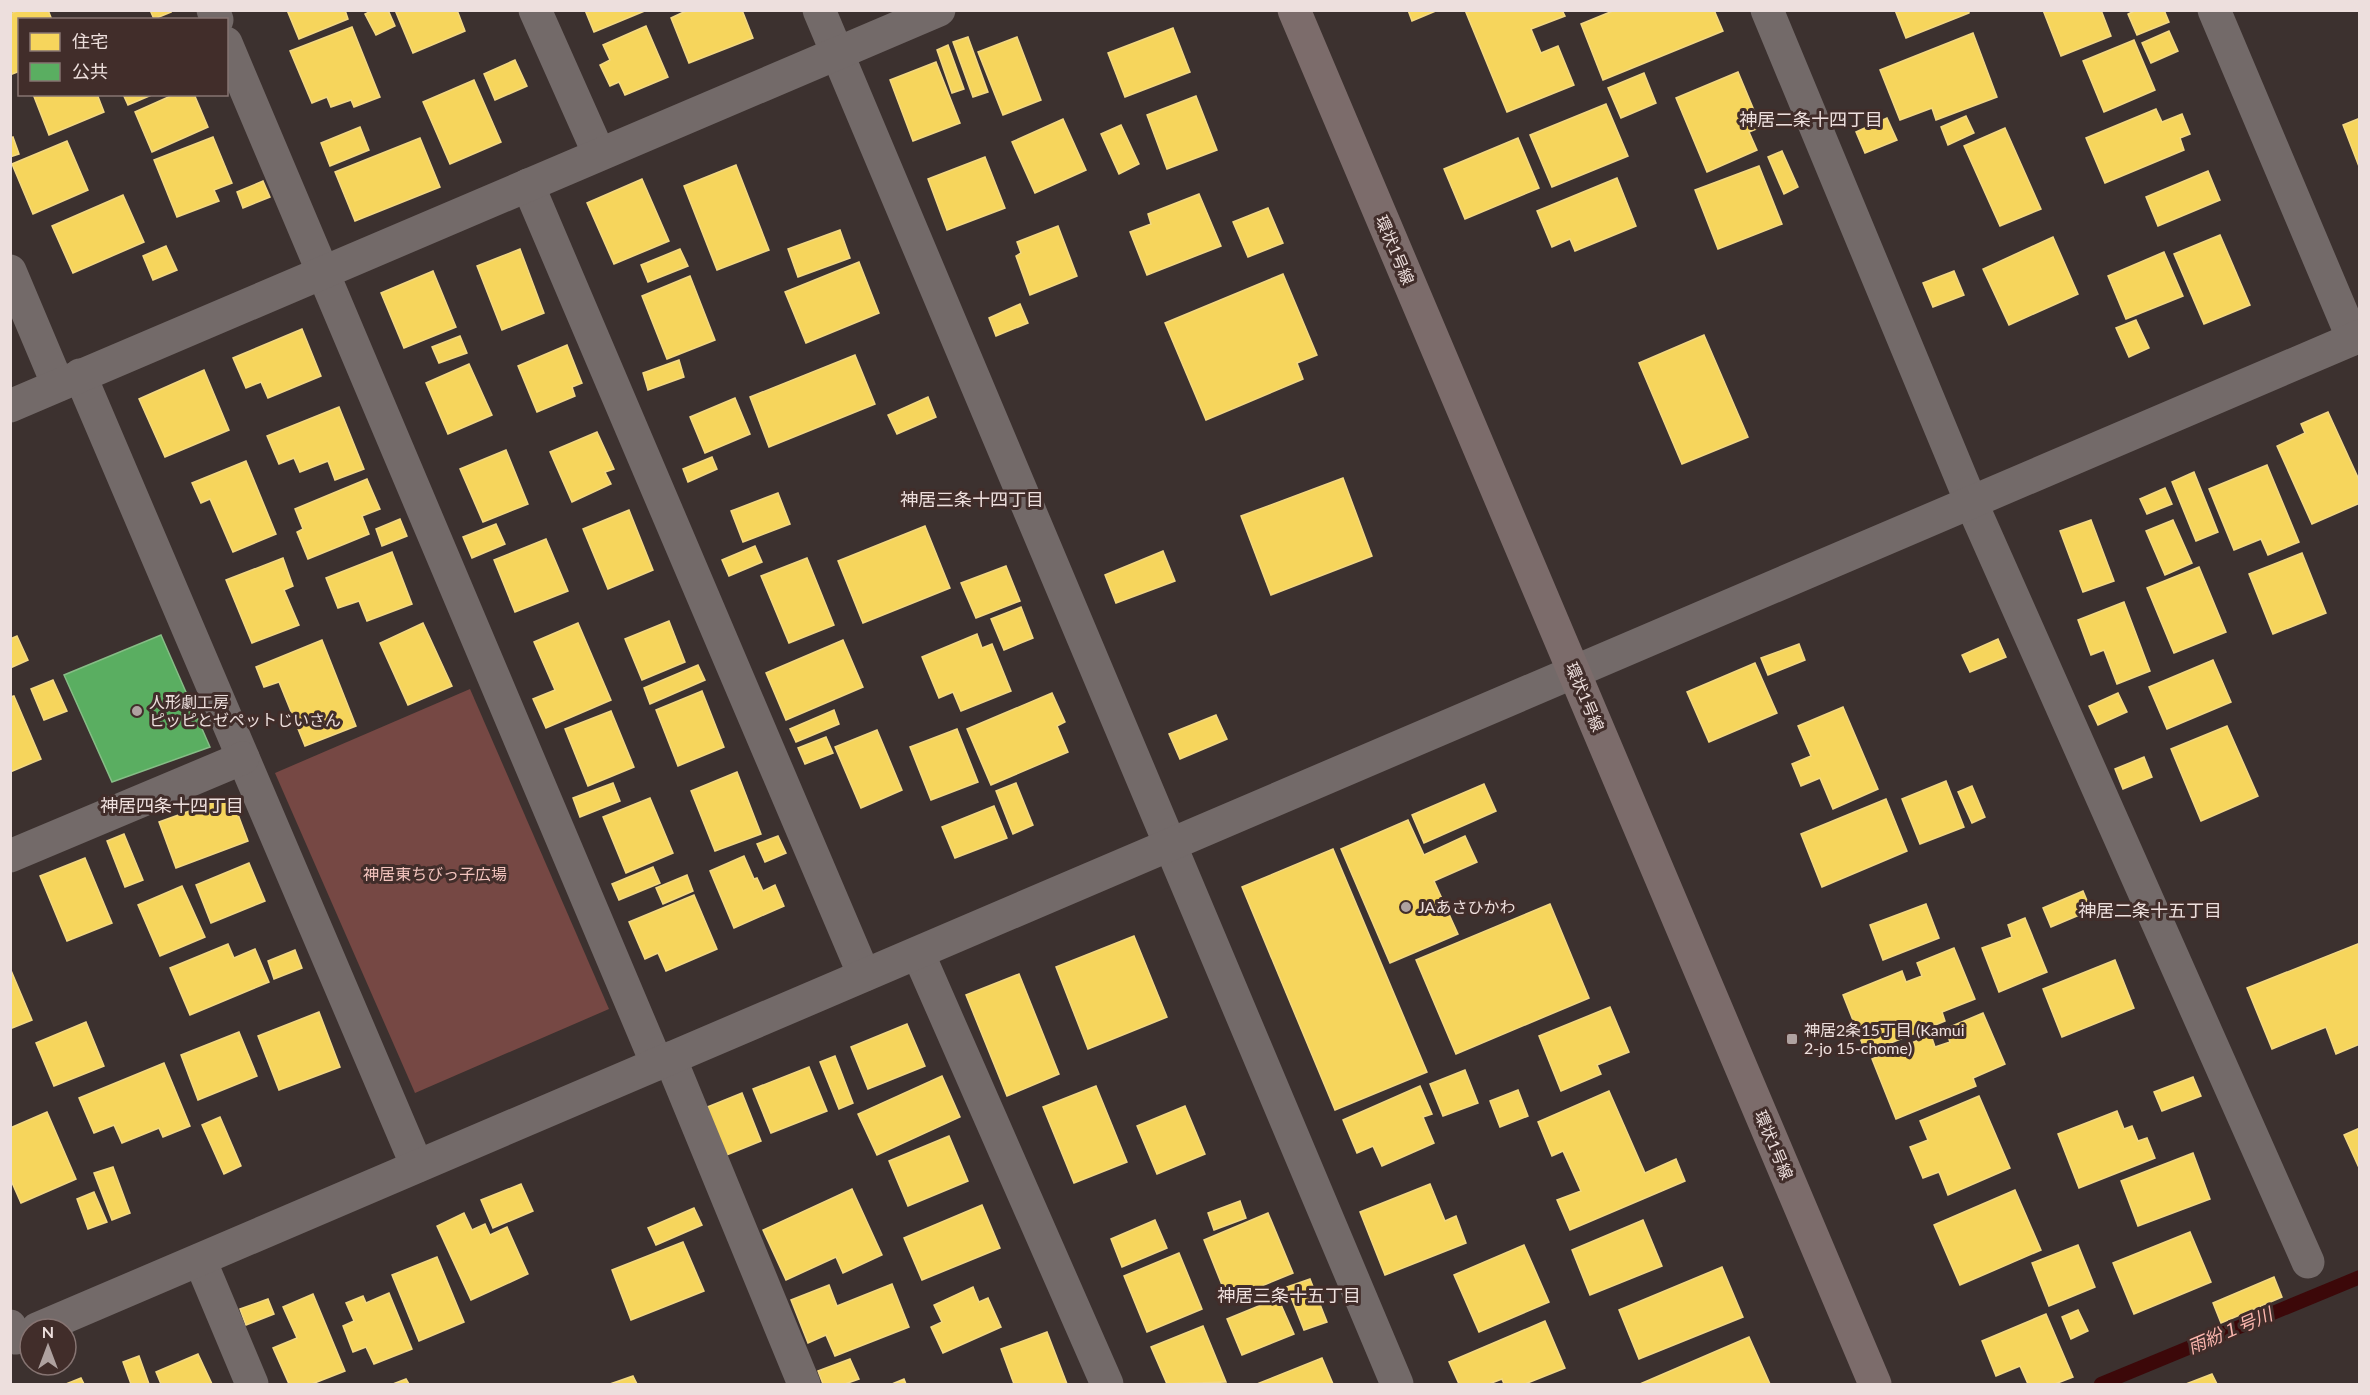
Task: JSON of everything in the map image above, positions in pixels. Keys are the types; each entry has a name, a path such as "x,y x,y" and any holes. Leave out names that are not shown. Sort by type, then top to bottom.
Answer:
{"main road":[{"name":"環状1号線","path":"1294,10 1875,1384"}],"street":[{"path":"535,10 599,154"},
{"path":"819,10 1397,1384"},
{"path":"10,406 939,10"},
{"path":"1767,10 1971,502 2308,1262"},
{"path":"60,1317 200,1260 2356,338 2214,10"},
{"path":"228,48 804,1384"},
{"path":"528,185 864,975"},
{"path":"10,271 69,380 243,758 417,1166"},
{"path":"10,856 243,758"},
{"path":"918,952 1107,1384"},
{"path":"200,1260 252,1384"}],"green space":[{"name":"神居東ちびっ子広場","path":"470,689 609,1009 415,1093 275,773"}],"building: 住宅":[{"path":"19,10 48,10 51,18 18,18 18,72 10,75 10,14"},
{"path":"150,10 170,10 171,12 156,18 154,18"},
{"path":"287,10 345,10 348,19 299,39"},
{"path":"373,10 388,10 395,26 376,35 365,14"},
{"path":"395,10 457,10 465,31 413,53"},
{"path":"585,10 647,10 594,32"},
{"path":"688,10 742,10 753,38 689,63 671,18"},
{"path":"1408,10 1438,10 1412,21"},
{"path":"1465,10 1562,10 1565,16 1531,29 1541,53 1558,46 1574,85 1507,112"},
{"path":"1615,10 1714,10 1723,31 1603,80 1581,24"},
{"path":"1895,10 1969,10 1969,13 1906,38"},
{"path":"2043,10 2101,10 2111,36 2061,56"},
{"path":"2136,10 2164,10 2169,22 2137,35 2128,14"},
{"path":"646,26 668,77 625,95 619,82 610,86 600,65 610,60 603,45"},
{"path":"352,27 380,97 354,107 351,100 331,107 327,97 312,103 290,51"},
{"path":"1173,28 1190,72 1125,97 1108,53"},
{"path":"2169,31 2178,51 2151,63 2142,43"},
{"path":"1973,33 1997,97 1936,120 1932,108 1900,120 1880,70"},
{"path":"968,37 988,92 973,97 953,42"},
{"path":"1017,37 1041,100 1003,115 978,52"},
{"path":"2134,40 2155,90 2104,112 2083,61"},
{"path":"948,45 964,89 952,93 937,50"},
{"path":"515,60 527,86 495,100 484,74"},
{"path":"936,62 960,123 913,141 890,80"},
{"path":"1738,72 1761,127 1749,132 1757,150 1707,172 1676,98"},
{"path":"1644,73 1656,103 1621,118 1608,88"},
{"path":"474,80 501,142 450,164 423,102"},
{"path":"34,96 98,96 104,112 49,135"},
{"path":"124,96 149,96 128,105"},
{"path":"171,96 195,96 208,127 152,152 135,112"},
{"path":"1196,96 1217,150 1167,169 1147,115"},
{"path":"1606,104 1628,156 1552,187 1530,135"},
{"path":"2156,109 2162,122 2182,114 2190,134 2180,138 2184,150 2105,183 2086,138"},
{"path":"1966,116 1974,133 1948,145 1941,127"},
{"path":"1887,118 1897,140 1865,153 1856,132"},
{"path":"2360,118 2360,169 2343,125"},
{"path":"1063,119 1086,170 1035,193 1012,142"},
{"path":"1121,125 1139,164 1119,174 1101,134"},
{"path":"360,127 369,150 330,166 321,143"},
{"path":"2005,128 2041,209 2000,226 1964,146"},
{"path":"13,137 19,154 10,157 10,138"},
{"path":"213,137 232,183 214,190 219,201 177,217 154,160"},
{"path":"420,138 440,187 355,221 335,172"},
{"path":"1518,138 1539,188 1465,219 1444,169"},
{"path":"67,141 88,190 33,214 12,164"},
{"path":"1782,151 1798,187 1784,194 1768,157"},
{"path":"985,157 1005,208 947,230 928,179"},
{"path":"736,165 769,250 717,270 684,186"},
{"path":"1759,166 1782,224 1718,249 1695,190"},
{"path":"2208,171 2220,200 2158,226 2146,197"},
{"path":"1617,178 1636,226 1575,251 1570,239 1552,247 1537,211"},
{"path":"642,179 669,241 614,264 587,203"},
{"path":"263,181 270,197 243,208 237,192"},
{"path":"1199,194 1221,246 1147,275 1130,232 1151,224 1148,214"},
{"path":"123,195 144,242 73,273 52,226"},
{"path":"1268,208 1283,243 1248,257 1233,222"},
{"path":"1058,226 1077,276 1030,295 1016,256 1021,253 1017,242"},
{"path":"840,230 850,258 798,277 788,249"},
{"path":"2220,235 2250,305 2204,324 2174,254"},
{"path":"2053,237 2078,294 2009,325 1983,269"},
{"path":"166,246 177,270 153,280 143,256"},
{"path":"520,249 544,313 502,330 477,266"},
{"path":"680,249 688,266 648,282 641,265"},
{"path":"2164,252 2183,296 2126,319 2108,276"},
{"path":"859,262 879,313 806,343 785,292"},
{"path":"433,271 456,327 404,348 381,293"},
{"path":"1954,271 1964,295 1933,307 1923,283"},
{"path":"1283,274 1317,355 1297,363 1303,379 1206,420 1165,323"},
{"path":"690,276 715,340 667,359 642,296"},
{"path":"1020,304 1028,323 996,336 989,318"},
{"path":"2136,320 2149,348 2129,357 2116,328"},
{"path":"302,329 321,376 268,398 261,382 246,388 233,358"},
{"path":"1704,335 1748,437 1682,464 1639,363"},
{"path":"460,336 467,353 439,363 432,347"},
{"path":"567,345 582,383 572,387 575,396 537,412 518,366"},
{"path":"855,355 875,404 769,447 750,397"},
{"path":"679,360 684,377 648,390 643,373"},
{"path":"469,364 492,415 448,434 426,383"},
{"path":"204,370 229,430 165,457 139,399"},
{"path":"928,397 936,417 897,434 888,415"},
{"path":"735,398 750,434 705,453 690,417"},
{"path":"339,407 364,469 335,480 328,461 300,472 294,458 279,464 267,436"},
{"path":"2328,412 2360,482 2360,503 2312,524 2277,446 2305,433 2301,424"},
{"path":"597,432 614,469 605,472 611,484 572,502 550,452"},
{"path":"506,450 528,504 483,522 460,469"},
{"path":"712,457 717,469 688,482 683,469"},
{"path":"246,461 276,534 233,552 210,499 201,503 192,483"},
{"path":"2267,465 2299,542 2268,555 2261,539 2234,550 2209,489"},
{"path":"2194,472 2218,532 2196,541 2172,482"},
{"path":"1343,478 1372,556 1271,595 1241,516"},
{"path":"367,479 380,509 362,516 369,534 308,559 297,532 303,529 295,509"},
{"path":"2165,488 2172,504 2147,514 2140,499"},
{"path":"778,493 790,524 743,542 731,511"},
{"path":"629,510 653,570 608,589 583,529"},
{"path":"400,519 407,536 382,546 376,529"},
{"path":"2091,520 2114,581 2083,592 2060,531"},
{"path":"2173,520 2192,563 2165,575 2146,531"},
{"path":"496,524 505,544 472,558 463,537"},
{"path":"925,526 950,588 863,623 838,561"},
{"path":"546,539 568,591 515,612 494,560"},
{"path":"755,546 762,562 729,576 722,560"},
{"path":"1163,551 1175,581 1116,603 1105,575"},
{"path":"392,552 412,604 367,621 359,601 338,608 326,578"},
{"path":"2302,553 2326,613 2273,634 2249,574"},
{"path":"283,558 293,586 284,590 299,625 252,643 226,580"},
{"path":"807,558 834,625 789,643 761,576"},
{"path":"1006,566 1020,601 976,618 961,583"},
{"path":"2199,567 2226,632 2174,653 2147,588"},
{"path":"2124,602 2150,671 2117,684 2104,650 2091,655 2078,620"},
{"path":"1021,607 1033,638 1004,650 991,619"},
{"path":"669,621 685,662 642,680 625,639"},
{"path":"423,623 452,686 408,705 380,643"},
{"path":"578,623 611,700 546,728 533,699 555,690 534,642"},
{"path":"977,634 982,648 992,644 1011,691 961,711 953,692 939,698 922,657"},
{"path":"17,636 28,660 10,668 10,639"},
{"path":"1998,639 2006,657 1970,672 1962,655"},
{"path":"322,640 356,726 305,746 279,682 264,687 256,667"},
{"path":"843,640 863,687 786,720 766,673"},
{"path":"1799,644 1805,660 1768,675 1761,658"},
{"path":"2213,660 2231,702 2167,729 2149,687"},
{"path":"1755,663 1777,713 1709,742 1687,692"},
{"path":"698,665 705,680 650,704 644,688"},
{"path":"53,680 67,711 44,720 31,689"},
{"path":"702,691 724,747 678,766 656,710"},
{"path":"1052,693 1065,722 1057,726 1068,752 991,785 967,729"},
{"path":"2118,693 2127,712 2098,725 2089,706"},
{"path":"14,696 41,759 10,772 10,697"},
{"path":"1843,707 1878,789 1833,809 1820,778 1801,786 1792,764 1811,756 1798,726"},
{"path":"834,710 839,724 796,742 790,729"},
{"path":"611,711 634,767 588,786 565,729"},
{"path":"1216,715 1227,739 1180,759 1169,734"},
{"path":"2227,726 2258,796 2201,821 2171,749"},
{"path":"957,729 978,782 931,800 910,747"},
{"path":"877,730 902,790 861,808 835,747"},
{"path":"826,737 833,753 805,764 798,748"},
{"path":"2144,757 2152,777 2123,789 2115,769"},
{"path":"737,772 761,834 715,851 691,791"},
{"path":"1946,781 1964,827 1920,844 1902,799"},
{"path":"613,783 620,801 580,817 573,798"},
{"path":"1016,783 1033,825 1013,834 996,791"},
{"path":"1484,784 1496,811 1424,843 1412,815"},
{"path":"1972,786 1985,817 1972,823 1958,792"},
{"path":"231,796 248,841 176,868 159,822"},
{"path":"650,798 673,853 626,873 603,817"},
{"path":"1886,799 1907,851 1822,887 1801,834"},
{"path":"994,806 1007,838 955,858 942,827"},
{"name":"JAあさひかわ","path":"1408,820 1424,855 1465,836 1477,862 1434,881 1458,934 1390,963 1341,849"},
{"path":"124,834 143,880 125,887 107,841"},
{"path":"778,836 786,853 765,862 757,844"},
{"path":"1333,849 1427,1072 1335,1110 1242,887"},
{"path":"744,856 754,879 757,878 763,891 775,885 784,906 734,928 710,871"},
{"path":"85,858 112,923 67,941 40,876"},
{"path":"249,863 265,901 211,923 196,885"},
{"path":"653,867 660,883 619,900 612,884"},
{"path":"687,875 693,891 663,904 656,888"},
{"path":"182,886 205,937 160,956 138,905"},
{"path":"2083,891 2091,910 2051,927 2043,908"},
{"path":"694,895 717,949 666,971 658,953 645,959 629,922"},
{"path":"1550,904 1589,998 1456,1054 1416,960"},
{"path":"1926,904 1939,938 1883,960 1870,925"},
{"path":"2025,918 2047,972 1999,992 1982,948 2012,937 2008,925"},
{"path":"1134,936 1167,1017 1088,1049 1056,967"},
{"path":"2360,943 2360,1044 2336,1054 2326,1027 2272,1049 2247,988"},
{"path":"228,944 234,958 255,949 269,982 190,1015 170,968"},
{"path":"1954,948 1975,999 1942,1012 1945,1021 1866,1053 1843,995 1902,971 1906,982 1922,976 1917,963"},
{"path":"295,950 302,968 274,979 268,961"},
{"path":"2115,960 2134,1008 2062,1037 2043,989"},
{"path":"10,968 32,1020 10,1029"},
{"path":"1019,974 1059,1074 1007,1096 966,995"},
{"path":"1610,1007 1629,1052 1597,1065 1601,1074 1561,1091 1539,1036"},
{"path":"319,1012 340,1067 279,1090 258,1036"},
{"path":"1983,1013 2005,1064 1973,1078 1976,1086 1896,1119 1872,1059 1931,1035 1935,1047 1950,1042 1945,1029"},
{"path":"86,1022 104,1066 54,1086 36,1043"},
{"path":"907,1024 925,1066 868,1089 851,1047"},
{"path":"239,1032 257,1076 198,1100 181,1055"},
{"path":"835,1056 853,1103 839,1109 820,1062"},
{"path":"164,1063 190,1126 163,1137 159,1128 122,1143 114,1125 94,1133 79,1098"},
{"path":"809,1067 827,1111 771,1133 753,1089"},
{"path":"1465,1070 1478,1103 1443,1116 1430,1084"},
{"path":"942,1076 960,1117 877,1155 858,1114"},
{"path":"2193,1077 2201,1096 2162,1111 2154,1092"},
{"path":"1096,1086 1127,1162 1074,1183 1043,1107"},
{"path":"1420,1086 1432,1114 1423,1117 1434,1143 1382,1166 1373,1146 1357,1153 1343,1120"},
{"path":"1518,1090 1528,1116 1500,1127 1490,1101"},
{"path":"1609,1091 1645,1173 1676,1159 1685,1181 1570,1230 1557,1200 1581,1191 1563,1151 1552,1156 1538,1122"},
{"path":"742,1093 761,1141 724,1156 705,1108"},
{"path":"1979,1096 2010,1168 1948,1195 1939,1172 1923,1178 1910,1147 1928,1140 1920,1121"},
{"path":"1185,1106 1205,1154 1157,1174 1137,1126"},
{"path":"2117,1111 2124,1129 2132,1126 2138,1141 2147,1138 2155,1158 2079,1188 2058,1134"},
{"path":"47,1112 76,1179 21,1203 10,1178 10,1128"},
{"path":"220,1117 241,1166 224,1174 202,1125"},
{"path":"2360,1128 2360,1170 2344,1135"},
{"path":"949,1136 968,1181 908,1206 889,1161"},
{"path":"2193,1153 2210,1199 2138,1226 2121,1181"},
{"path":"113,1167 130,1213 112,1220 94,1173"},
{"path":"521,1184 533,1211 493,1228 481,1200"},
{"path":"1430,1184 1445,1221 1456,1216 1466,1243 1385,1275 1360,1212"},
{"path":"852,1189 882,1255 843,1273 836,1257 786,1280 763,1230"},
{"path":"2015,1190 2041,1250 1960,1285 1934,1225"},
{"path":"94,1192 107,1222 88,1229 77,1199"},
{"path":"1240,1201 1246,1218 1214,1230 1208,1213"},
{"path":"982,1205 1000,1248 922,1280 904,1238"},
{"path":"694,1208 702,1225 656,1245 648,1228"},
{"path":"464,1213 472,1230 485,1224 490,1235 507,1227 528,1274 471,1300 437,1226"},
{"path":"1268,1213 1293,1273 1228,1300 1204,1240"},
{"path":"1155,1220 1167,1248 1122,1267 1111,1239"},
{"path":"1643,1220 1662,1266 1590,1295 1572,1250"},
{"path":"2190,1232 2211,1282 2134,1314 2113,1263"},
{"path":"683,1242 704,1291 631,1320 612,1270"},
{"path":"1524,1245 1549,1302 1479,1332 1454,1275"},
{"path":"2078,1245 2095,1287 2049,1306 2032,1263"},
{"path":"1179,1253 1202,1309 1147,1332 1124,1276"},
{"path":"437,1257 464,1322 419,1341 392,1275"},
{"path":"1722,1267 1743,1317 1639,1359 1619,1310"},
{"path":"2274,1277 2282,1297 2221,1323 2213,1303"},
{"path":"1310,1279 1327,1322 1304,1330 1287,1287"},
{"path":"892,1284 909,1327 835,1356 826,1335 808,1343 791,1300 829,1285 837,1306"},
{"path":"973,1287 979,1302 988,1298 1001,1327 943,1353 931,1327 942,1322 934,1305"},
{"path":"389,1293 412,1349 374,1364 366,1347 353,1352 343,1326 354,1321 346,1303 363,1296 366,1303"},
{"path":"313,1294 345,1371 312,1384 289,1384 273,1348 297,1338 283,1307"},
{"path":"1278,1298 1294,1334 1242,1355 1227,1319"},
{"path":"268,1299 274,1314 246,1325 240,1309"},
{"path":"2078,1310 2088,1331 2071,1339 2062,1317"},
{"path":"2046,1314 2073,1377 2055,1384 2028,1384 2020,1366 1996,1376 1982,1341"},
{"path":"1545,1321 1565,1368 1525,1384 1504,1384 1502,1379 1489,1384 1459,1384 1449,1362"},
{"path":"1203,1326 1226,1382 1167,1384 1151,1347"},
{"path":"1047,1332 1067,1384 1014,1384 1001,1349"},
{"path":"1749,1337 1770,1384 1640,1384"},
{"path":"198,1354 212,1384 161,1384 156,1372"},
{"path":"139,1356 149,1384 131,1384 123,1362"},
{"path":"1322,1358 1333,1384 1257,1384"},
{"path":"850,1359 859,1379 845,1384 823,1384 818,1371"},
{"path":"2212,1374 2217,1384 2186,1384"},
{"path":"633,1376 637,1384 610,1384"},
{"path":"81,1378 84,1384 66,1384"},
{"path":"406,1379 409,1384 393,1384"},
{"path":"904,1379 906,1384 892,1384"}],"building: 公共":[{"name":"人形劇工房 ピッピとゼペットじいさん","path":"161,635 210,747 112,782 64,675"}],"waterway":[{"name":"雨紛１号川","path":"2101,1384 2360,1277"}],"place":[{"name":"人形劇工房 ピッピとゼペットじいさん","path":"137,711"},
{"name":"JAあさひかわ","path":"1406,907"},
{"name":"神居2条15丁目 (Kamui 2-jo 15-chome)","path":"1792,1039"}],"district":[{"name":"神居二条十四丁目","path":"1811,120"},
{"name":"神居三条十四丁目","path":"972,500"},
{"name":"神居四条十四丁目","path":"172,806"},
{"name":"神居二条十五丁目","path":"2150,911"},
{"name":"神居三条十五丁目","path":"1289,1296"}]}
